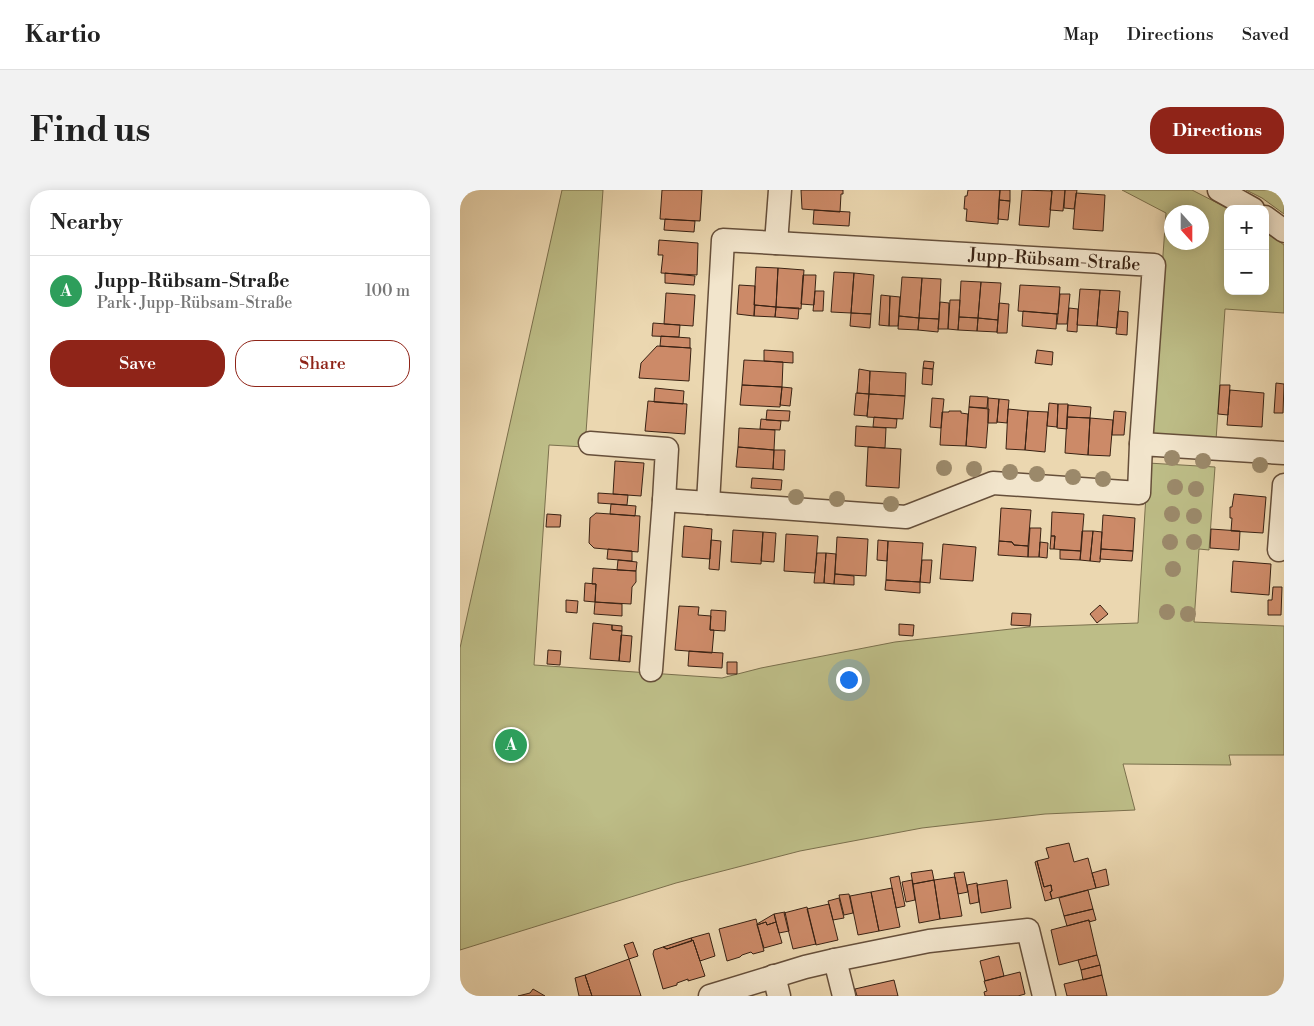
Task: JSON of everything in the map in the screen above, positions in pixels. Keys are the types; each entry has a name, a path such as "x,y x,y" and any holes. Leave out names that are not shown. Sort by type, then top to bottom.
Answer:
{"street":[{"path":"776,243 780,190"},
{"path":"1219,190 1247,205"},
{"path":"1269,220 1284,231"},
{"name":"Jupp-Rübsam-Straße","path":"664,500 906,517 994,483 1139,493 1154,265 723,240 708,503"},
{"path":"590,443 667,449 651,670"},
{"path":"1141,444 1284,454"},
{"path":"1279,550 1284,486"},
{"path":"710,996 776,986 835,960 929,940 1028,930 1044,996"},
{"path":"835,960 844,996"}],"green space":[{"path":"562,190 603,190 585,447 549,445 534,665 722,678 761,668 895,642 1029,627 1138,623 1148,463 1215,467 1209,550 1199,549 1194,622 1284,626 1284,755 1229,755 1231,765 1123,764 1135,810 1045,814 922,828 800,851 676,883 460,950 460,648"},
{"path":"1122,190 1192,190 1224,206 1224,295 1269,295 1269,234 1284,245 1284,313 1225,309 1216,440 1150,436 1164,241 1164,250 1209,250 1209,205 1164,205 1164,212"},
{"path":"1246,190 1284,190 1284,214 1262,198"}],"building":[{"path":"662,190 702,190 700,221 660,219"},
{"path":"801,190 843,190 840,212 802,209"},
{"path":"968,190 1000,190 998,224 966,221 967,209 964,209 965,196 967,196"},
{"path":"1000,190 1010,190 1010,201 999,200"},
{"path":"1022,190 1052,191 1049,227 1019,225"},
{"path":"1050,190 1065,190 1063,211 1050,210 1052,191"},
{"path":"1065,190 1077,190 1074,209 1064,208"},
{"path":"1076,193 1105,195 1103,231 1073,229"},
{"path":"999,200 1010,201 1008,220 998,219"},
{"path":"814,210 850,212 849,226 813,224"},
{"path":"665,219 695,221 694,232 664,230"},
{"path":"659,240 698,243 697,275 661,273 663,255 658,255"},
{"path":"756,267 778,268 776,307 754,305"},
{"path":"778,268 804,270 801,309 776,307"},
{"path":"834,272 854,273 851,313 831,312"},
{"path":"665,273 695,276 694,285 665,283"},
{"path":"854,273 874,275 871,314 851,313"},
{"path":"803,275 816,275 814,305 801,304"},
{"path":"902,277 922,278 919,318 899,316"},
{"path":"922,278 941,279 939,319 919,318"},
{"path":"961,281 981,282 978,318 959,317"},
{"path":"981,282 1001,283 998,320 978,318"},
{"path":"739,285 755,286 754,316 737,314"},
{"path":"1020,285 1060,287 1058,314 1018,311"},
{"path":"1080,289 1100,290 1097,326 1077,325"},
{"path":"1100,290 1120,291 1117,328 1097,326"},
{"path":"815,291 824,291 823,311 813,311"},
{"path":"666,293 695,295 693,326 664,324"},
{"path":"1060,294 1070,294 1067,324 1057,324"},
{"path":"881,295 890,296 889,326 879,325"},
{"path":"890,296 900,297 898,326 889,326"},
{"path":"950,300 960,300 958,330 948,329"},
{"path":"940,302 949,303 948,329 938,329"},
{"path":"999,303 1009,304 1007,333 997,333"},
{"path":"755,305 776,307 775,317 754,316"},
{"path":"776,307 799,308 798,319 775,317"},
{"path":"1069,308 1078,309 1077,332 1067,331"},
{"path":"1023,311 1057,314 1056,329 1022,326"},
{"path":"1118,311 1128,312 1127,335 1116,334"},
{"path":"851,313 871,314 870,328 850,326"},
{"path":"899,316 919,318 918,330 898,329"},
{"path":"959,317 978,318 977,331 958,330"},
{"path":"919,318 939,319 938,332 918,330"},
{"path":"978,318 998,320 997,332 977,331"},
{"path":"653,323 680,325 679,337 652,336"},
{"path":"661,336 690,338 690,348 660,346"},
{"path":"657,346 691,348 689,381 639,378 641,363"},
{"path":"764,350 793,352 793,363 764,361"},
{"path":"1037,350 1053,352 1052,365 1035,363"},
{"path":"744,360 783,362 782,387 742,385"},
{"path":"924,361 934,362 933,369 923,368"},
{"path":"923,368 933,369 932,385 922,384"},
{"path":"859,369 870,371 869,394 857,393"},
{"path":"870,371 906,373 905,396 869,394"},
{"path":"1276,383 1284,384 1283,413 1274,413"},
{"path":"742,385 782,387 780,407 740,405"},
{"path":"1220,385 1230,385 1228,415 1218,414"},
{"path":"782,387 792,388 790,406 780,405"},
{"path":"655,388 684,391 683,404 654,402"},
{"path":"1230,390 1264,393 1262,427 1227,425"},
{"path":"856,393 869,394 867,416 854,415"},
{"path":"869,394 905,396 903,419 867,417"},
{"path":"970,396 988,397 987,408 969,407"},
{"path":"932,398 944,399 941,428 930,427"},
{"path":"988,398 999,399 997,423 988,423"},
{"path":"999,399 1009,400 1007,423 997,422"},
{"path":"648,401 687,404 685,434 645,431"},
{"path":"1049,403 1058,404 1057,427 1047,426"},
{"path":"1058,404 1068,404 1067,429 1057,428"},
{"path":"1068,405 1091,407 1090,418 1067,417"},
{"path":"969,407 989,409 986,448 966,446"},
{"path":"1008,409 1028,411 1025,450 1006,449"},
{"path":"767,410 790,411 789,421 766,420"},
{"path":"961,411 961,413 968,414 966,446 940,445 942,412"},
{"path":"1028,411 1048,412 1045,452 1025,450"},
{"path":"1114,411 1126,412 1124,435 1112,435"},
{"path":"874,417 897,419 896,428 873,427"},
{"path":"1067,417 1090,418 1088,455 1065,453"},
{"path":"1090,418 1113,420 1110,456 1088,455"},
{"path":"761,419 781,421 780,430 760,429"},
{"path":"856,426 886,428 885,448 855,446"},
{"path":"739,428 775,430 774,450 738,447"},
{"path":"738,447 774,450 773,469 736,467"},
{"path":"868,447 901,449 899,488 866,486"},
{"path":"774,450 785,450 784,470 773,469"},
{"path":"615,461 644,463 641,496 613,494"},
{"path":"752,478 782,480 781,490 751,488"},
{"path":"598,493 628,495 627,505 598,503"},
{"path":"1234,494 1266,497 1263,533 1231,531 1232,518 1230,518 1230,507 1232,507"},
{"path":"611,504 636,506 635,516 610,514"},
{"path":"1001,508 1031,510 1028,546 999,541"},
{"path":"1052,512 1084,514 1081,551 1054,549 1055,536 1051,536"},
{"path":"596,513 640,516 638,552 594,548 589,543 590,518"},
{"path":"547,514 561,515 560,527 546,527"},
{"path":"1103,515 1135,518 1133,551 1101,549"},
{"path":"684,526 712,529 710,559 682,557"},
{"path":"1030,528 1041,528 1039,557 1028,557"},
{"path":"1211,529 1240,531 1239,550 1210,548"},
{"path":"733,530 763,532 761,564 731,562"},
{"path":"1082,531 1093,531 1090,561 1080,560"},
{"path":"1093,531 1102,532 1100,562 1090,561"},
{"path":"763,532 776,533 774,562 761,561"},
{"path":"786,534 818,536 815,573 784,571"},
{"path":"1051,536 1055,536 1054,549 1050,549"},
{"path":"837,537 868,539 866,576 835,574"},
{"path":"711,540 721,541 719,570 709,569"},
{"path":"878,540 888,541 887,561 877,560"},
{"path":"888,541 923,543 920,582 886,580"},
{"path":"999,541 1028,546 1028,557 998,555"},
{"path":"1040,542 1048,543 1047,558 1039,557"},
{"path":"943,544 976,547 973,581 940,579"},
{"path":"608,549 632,551 632,561 607,559"},
{"path":"1101,549 1133,551 1132,561 1100,559"},
{"path":"1060,550 1081,551 1080,560 1060,559"},
{"path":"817,553 826,553 824,583 814,583"},
{"path":"826,553 836,554 834,584 824,583"},
{"path":"618,560 637,562 636,571 617,570"},
{"path":"922,560 932,560 930,583 920,582"},
{"path":"1233,561 1271,564 1269,595 1231,592"},
{"path":"593,568 636,571 636,582 632,587 631,604 595,602 596,584 592,584"},
{"path":"835,574 854,576 854,585 834,584"},
{"path":"886,580 920,582 920,593 885,590"},
{"path":"585,583 596,584 595,602 584,601"},
{"path":"1273,587 1282,587 1281,615 1268,615 1268,600 1272,600"},
{"path":"566,600 578,601 577,613 566,612"},
{"path":"595,602 622,604 622,616 594,614"},
{"path":"1100,605 1108,614 1097,623 1090,614"},
{"path":"679,606 699,607 698,615 711,616 710,630 714,630 712,653 675,650"},
{"path":"711,610 726,611 725,631 710,630"},
{"path":"1012,613 1031,614 1030,626 1011,625"},
{"path":"593,623 612,625 612,630 622,631 619,661 590,659"},
{"path":"899,624 914,625 913,636 899,635"},
{"path":"612,625 622,626 622,631 612,630"},
{"path":"621,635 632,636 630,662 619,661"},
{"path":"548,650 561,651 560,665 547,664"},
{"path":"689,651 723,653 722,668 688,666"},
{"path":"727,662 737,662 737,674 727,674"},
{"path":"1069,843 1074,862 1088,858 1096,888 1052,899 1051,885 1044,887 1037,861 1049,858 1046,848"},
{"path":"1037,861 1044,887 1051,885 1052,899 1045,901 1035,862"},
{"path":"1106,869 1109,885 1096,888 1092,873"},
{"path":"932,870 934,880 913,884 911,873"},
{"path":"964,872 968,892 958,894 954,873"},
{"path":"899,876 905,906 896,908 890,878"},
{"path":"955,877 962,916 940,919 934,880"},
{"path":"912,880 915,900 906,902 902,882"},
{"path":"934,880 940,919 919,923 913,884"},
{"path":"1007,880 1011,908 981,913 977,885"},
{"path":"977,883 979,902 970,904 967,885"},
{"path":"892,888 900,927 879,931 871,892"},
{"path":"1088,890 1093,909 1064,916 1059,898"},
{"path":"871,892 879,931 858,935 850,896"},
{"path":"849,894 853,913 844,915 839,895"},
{"path":"839,898 844,918 833,920 828,901"},
{"path":"829,904 838,940 816,945 807,909"},
{"path":"807,907 816,944 793,949 784,913"},
{"path":"1093,909 1096,920 1067,926 1064,916"},
{"path":"785,912 789,931 779,933 774,914"},
{"path":"774,914 776,922 767,925 766,922 757,925 757,924"},
{"path":"756,919 764,951 753,954 751,952 727,961 719,929"},
{"path":"1089,920 1097,955 1059,965 1051,930"},
{"path":"766,922 767,925 776,922 782,943 764,948 757,925"},
{"path":"709,933 715,956 700,961 691,938"},
{"path":"691,938 692,941 667,949 663,947"},
{"path":"693,940 705,976 688,981 688,979 663,989 653,954 654,950 663,947 667,949"},
{"path":"633,942 638,956 629,959 624,945"},
{"path":"1097,955 1100,965 1081,970 1078,960"},
{"path":"999,956 1004,976 985,981 980,961"},
{"path":"629,959 641,996 592,996 585,975"},
{"path":"1100,965 1102,975 1083,980 1081,970"},
{"path":"1020,972 1025,994 1018,996 985,996 984,992 987,991 984,981"},
{"path":"585,975 592,996 579,996 575,978"},
{"path":"1102,975 1107,996 1067,996 1064,984"},
{"path":"894,980 898,996 857,996 855,989"},
{"path":"533,989 545,996 518,996 530,993"}],"place":[{"name":"Jupp-Rübsam-Straße","path":"511,745"}]}
